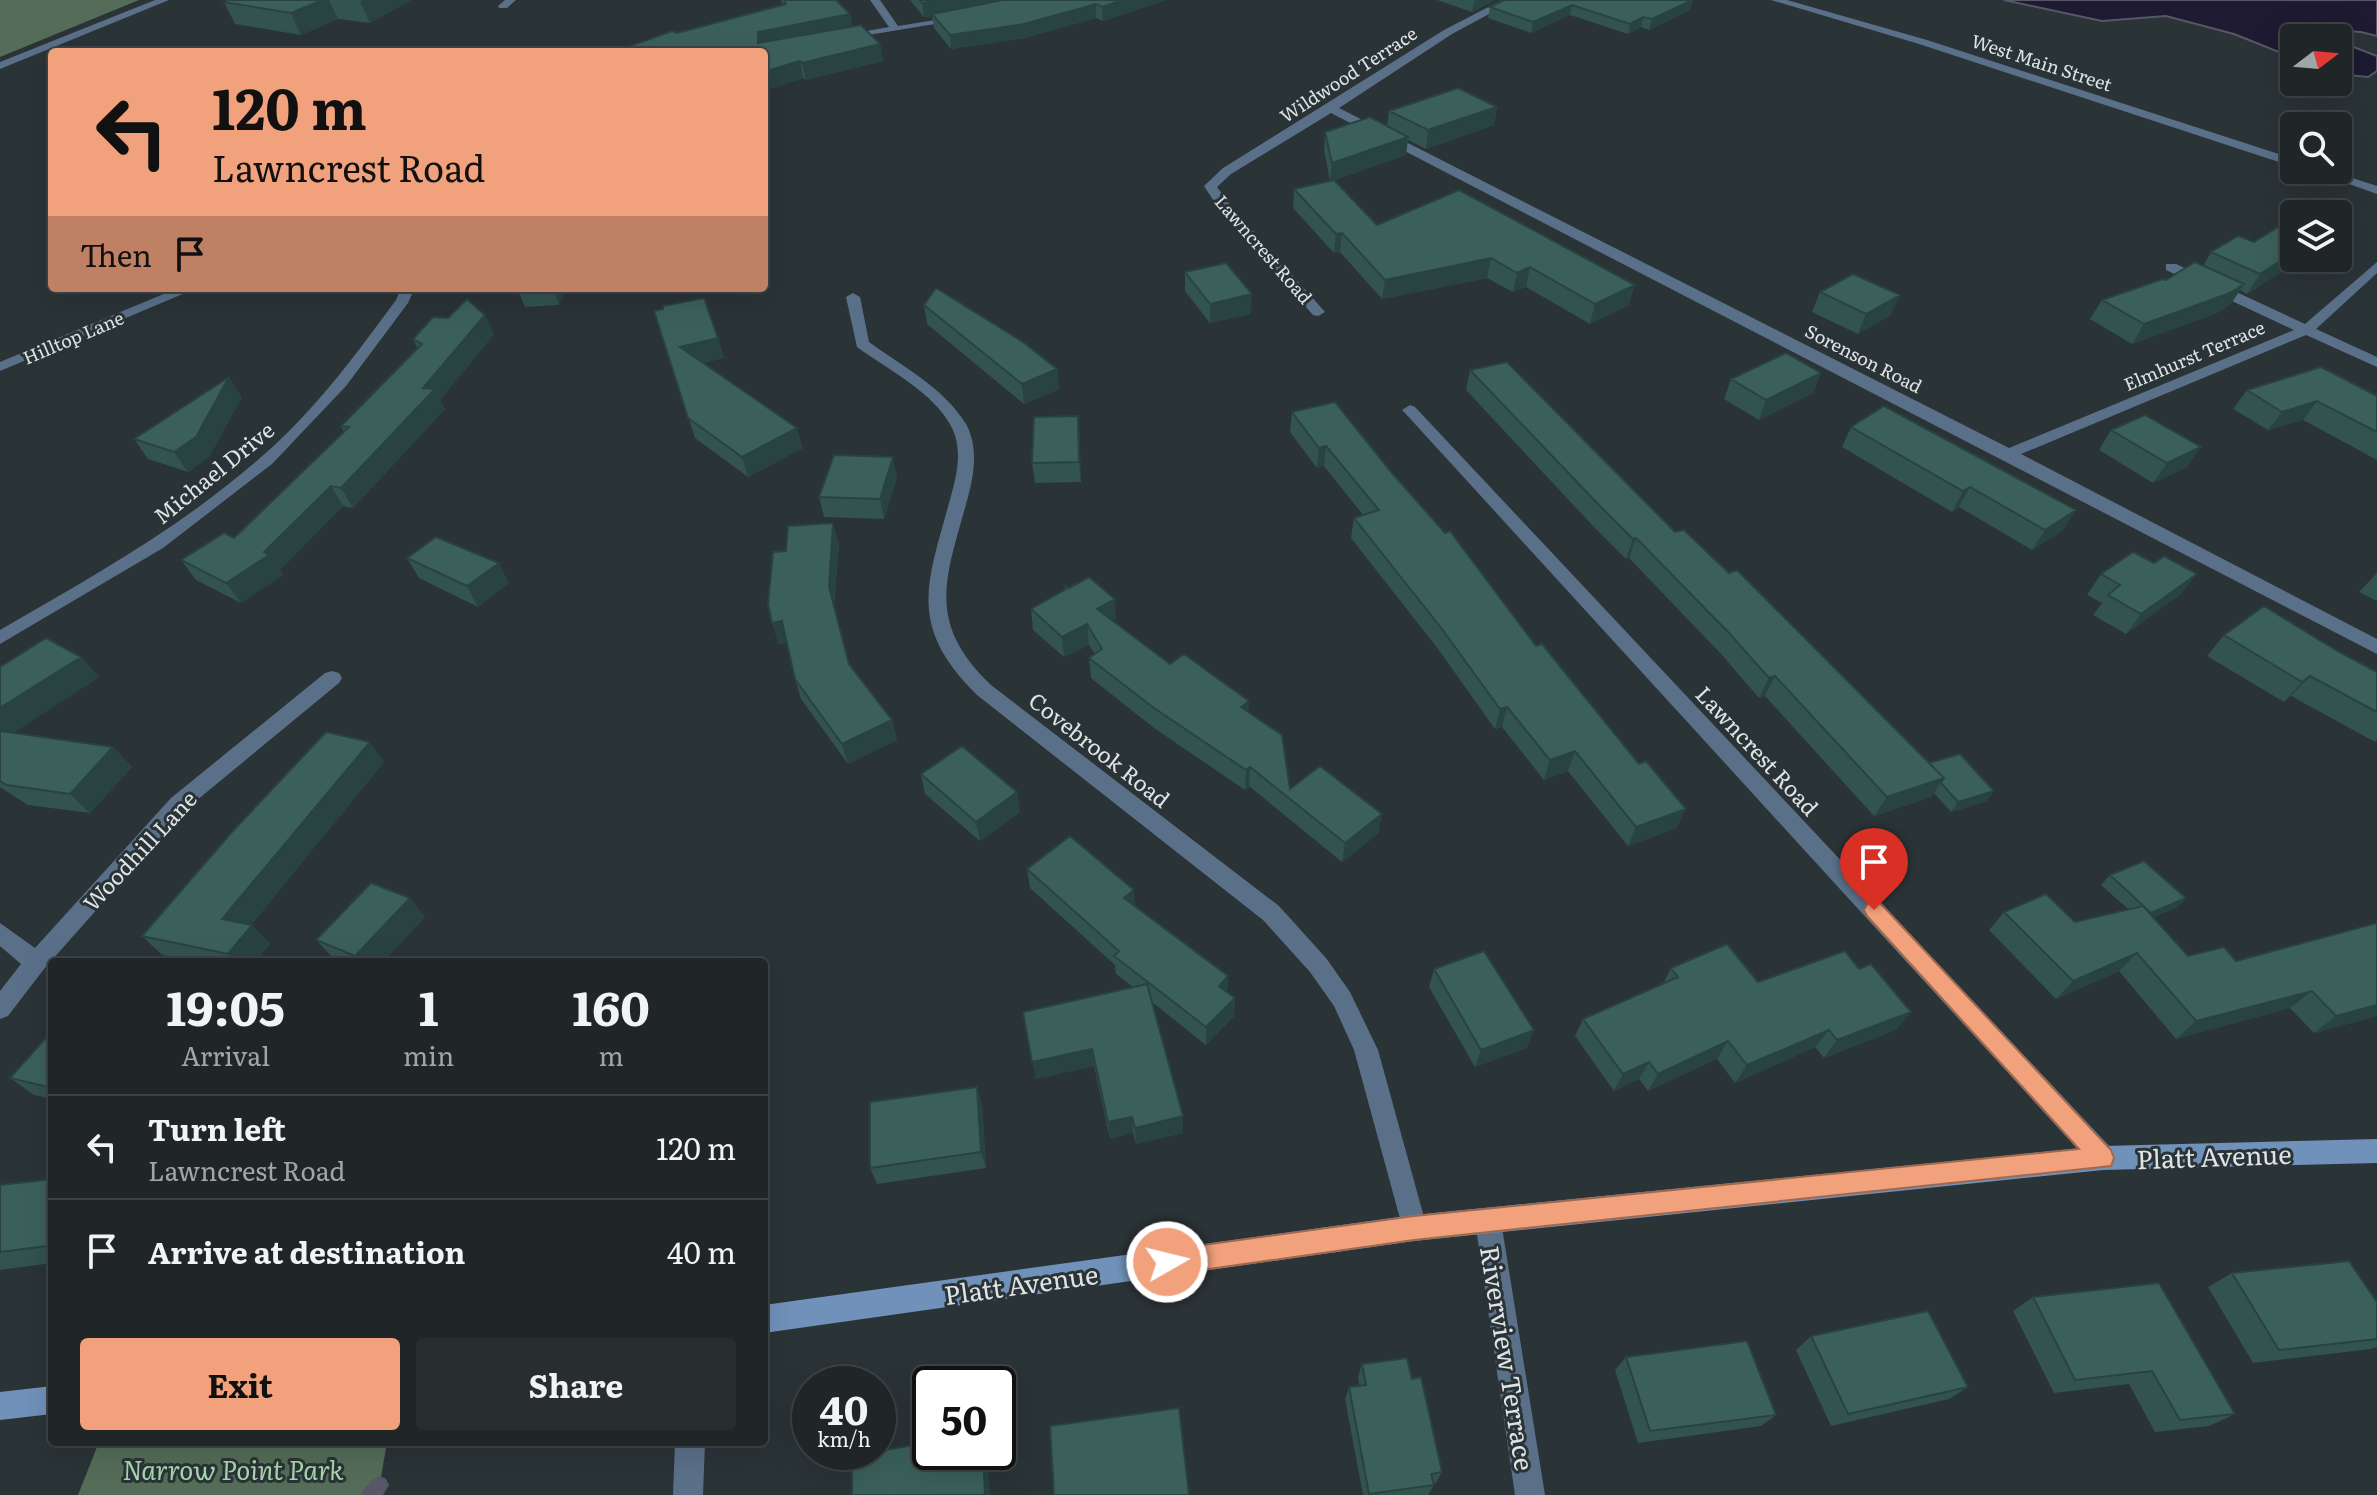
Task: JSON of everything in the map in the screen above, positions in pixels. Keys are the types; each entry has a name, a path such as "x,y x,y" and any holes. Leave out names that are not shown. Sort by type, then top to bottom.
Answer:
{"main road":[{"name":"Platt Avenue","path":"768,1318 1414,1228 2103,1158 2377,1151"},
{"path":"0,1406 48,1400"}],"street":[{"path":"0,66 164,0"},
{"path":"875,0 895,29"},
{"name":"Wildwood Terrace","path":"1210,186 1227,171 1448,32 1510,0"},
{"name":"West Main Street","path":"1776,0 1923,42 2280,158"},
{"path":"827,41 969,17"},
{"name":"Sorenson Road","path":"1331,108 2008,454 2377,647"},
{"path":"2352,182 2377,190"},
{"name":"Lawncrest Road","path":"1210,186 1226,209 1318,312"},
{"name":"Elmhurst Terrace","path":"2008,454 2308,329 2377,266"},
{"path":"2171,267 2377,363"},
{"name":"Hilltop Lane","path":"0,367 180,292"},
{"name":"Michael Drive","path":"0,638 116,571 220,500 298,430 341,383 406,292"},
{"name":"Covebrook Road","path":"853,297 862,344 947,409 959,427 966,450 966,470 938,595 937,617 947,646 963,670 984,690 1271,913 1305,950 1342,998 1365,1046 1414,1228"},
{"name":"Lawncrest Road","path":"1410,410 2103,1158"},
{"name":"Woodhill Lane","path":"0,1009 36,962 178,804 332,678"},
{"path":"0,933 36,962"},
{"name":"Riverview Terrace","path":"1488,1221 1530,1495"},
{"path":"688,1495 690,1446"}],"green space":[{"path":"0,0 139,0 0,57"},
{"name":"Narrow Point Park","path":"97,1446 386,1446 378,1495 78,1495"}],"shaded area":[{"path":"2004,0 2377,0 2377,36 2352,31 2352,24 2280,24 2280,52 2234,34 2166,16 2102,21"},
{"path":"2352,46 2377,56 2377,71 2368,77 2352,75"}],"building":[{"path":"322,0 291,13 224,2"},
{"path":"784,0 836,0 850,14 758,32 758,43 861,25 880,44 768,71 768,48 624,48 672,31 677,33 786,4"},
{"path":"1003,0 1123,0 1102,7 1096,4 1024,24 950,35 932,14"},
{"path":"1504,0 1692,0 1652,19 1643,17 1630,24 1572,5 1533,22 1490,7"},
{"path":"1458,88 1497,107 1428,130 1389,111"},
{"path":"1370,117 1408,137 1332,163 1325,132"},
{"path":"1334,180 1377,225 1459,190 1635,285 1595,304 1530,267 1517,273 1491,258 1385,280 1342,233 1336,234 1294,189"},
{"path":"2280,226 2280,261 2260,274 2211,252 2238,236 2254,242"},
{"path":"2195,262 2244,284 2230,293 2144,324 2102,300 2166,280"},
{"path":"1226,263 1252,294 1210,304 1185,272"},
{"path":"1853,274 1900,295 1866,314 1820,292"},
{"path":"936,288 1023,342 1057,369 1022,384 924,305"},
{"path":"704,298 718,338 680,347 797,428 742,457 688,418 654,311 663,309 663,306"},
{"path":"467,299 485,315 423,388 435,389 341,488 331,486 264,552 269,555 226,583 181,560 224,533 234,538 349,427 341,426 422,344 413,339 433,317 448,318"},
{"path":"1786,353 1821,373 1766,400 1731,379"},
{"path":"1507,362 1675,532 1684,530 1729,573 1737,570 1944,778 1887,797 1775,676 1769,678 1730,634 1636,538 1633,539 1598,504 1470,370"},
{"path":"2321,367 2377,396 2377,432 2317,401 2282,412 2247,390"},
{"path":"229,377 196,437 174,452 134,439"},
{"path":"1335,402 1445,533 1450,531 1536,646 1542,644 1639,764 1646,761 1686,809 1636,827 1575,751 1550,760 1507,707 1500,709 1442,629 1354,518 1379,510 1326,446 1319,448 1292,412"},
{"path":"1884,406 2076,510 2045,530 1970,487 1963,491 1851,427"},
{"path":"2145,415 2201,447 2167,463 2111,430"},
{"path":"1078,416 1079,462 1032,463 1034,417"},
{"path":"834,455 893,457 880,499 819,497"},
{"path":"833,523 829,587 849,664 892,720 842,744 795,679 782,621 772,623 768,604 773,552 786,551 788,526"},
{"path":"436,537 499,563 467,586 407,558"},
{"path":"2133,552 2154,563 2164,556 2197,574 2141,614 2108,595 2120,585 2101,574"},
{"path":"1089,577 1115,599 1097,609 1170,664 1184,654 1249,701 1241,707 1282,735 1290,789 1320,766 1382,814 1345,843 1250,767 1246,770 1154,708 1089,658 1102,649 1087,624 1062,637 1031,609 1066,589 1065,586 1069,588"},
{"path":"2264,606 2377,672 2377,712 2310,676 2302,682 2224,635"},
{"path":"46,638 81,657 0,708 0,667"},
{"path":"0,731 113,747 70,794 7,785 0,781"},
{"path":"326,732 370,742 222,919 252,925 228,954 142,936 231,833"},
{"path":"962,746 1017,792 976,822 921,774"},
{"path":"1960,754 1994,791 1958,802 1941,783 1944,778 1929,763"},
{"path":"1070,836 1134,890 1124,898 1228,976 1219,986 1235,998 1206,1027 1114,956 1119,951 1027,869"},
{"path":"2144,861 2186,898 2151,913 2110,875"},
{"path":"371,883 410,898 355,956 316,940"},
{"path":"2046,894 2075,922 2143,906 2188,956 2224,947 2236,961 2377,923 2377,1005 2336,1016 2312,991 2196,1021 2137,953 2073,981 2004,912"},
{"path":"1727,944 1758,982 1845,951 1859,969 1871,964 1911,1012 1837,1040 1829,1030 1747,1065 1728,1041 1658,1074 1649,1062 1623,1074 1583,1019 1678,977 1671,968"},
{"path":"1484,951 1534,1030 1481,1050 1434,969"},
{"path":"1147,984 1183,1116 1135,1128 1132,1117 1108,1122 1092,1049 1032,1062 1023,1012"},
{"path":"48,1035 48,1087 10,1078"},
{"path":"977,1087 981,1152 870,1168 870,1102"},
{"path":"48,1179 47,1246 0,1252 0,1185"},
{"path":"2349,1261 2377,1302 2377,1339 2279,1350 2232,1273"},
{"path":"2159,1283 2235,1414 2180,1420 2152,1371 2075,1380 2033,1297"},
{"path":"1928,1311 1968,1387 1848,1414 1811,1336"},
{"path":"1747,1341 1776,1415 1650,1431 1626,1357"},
{"path":"1407,1358 1412,1379 1421,1377 1442,1472 1431,1474 1434,1485 1369,1494 1349,1387 1366,1385 1362,1364"},
{"path":"1179,1408 1189,1495 1054,1495 1050,1426"},
{"path":"912,1445 912,1470 984,1470 985,1495 852,1495 852,1470 896,1470 896,1448"}],"waterway":[{"path":"370,1495 380,1485"}],"route":[{"path":"1167,1262 1414,1228 2103,1158 1874,910"}]}
